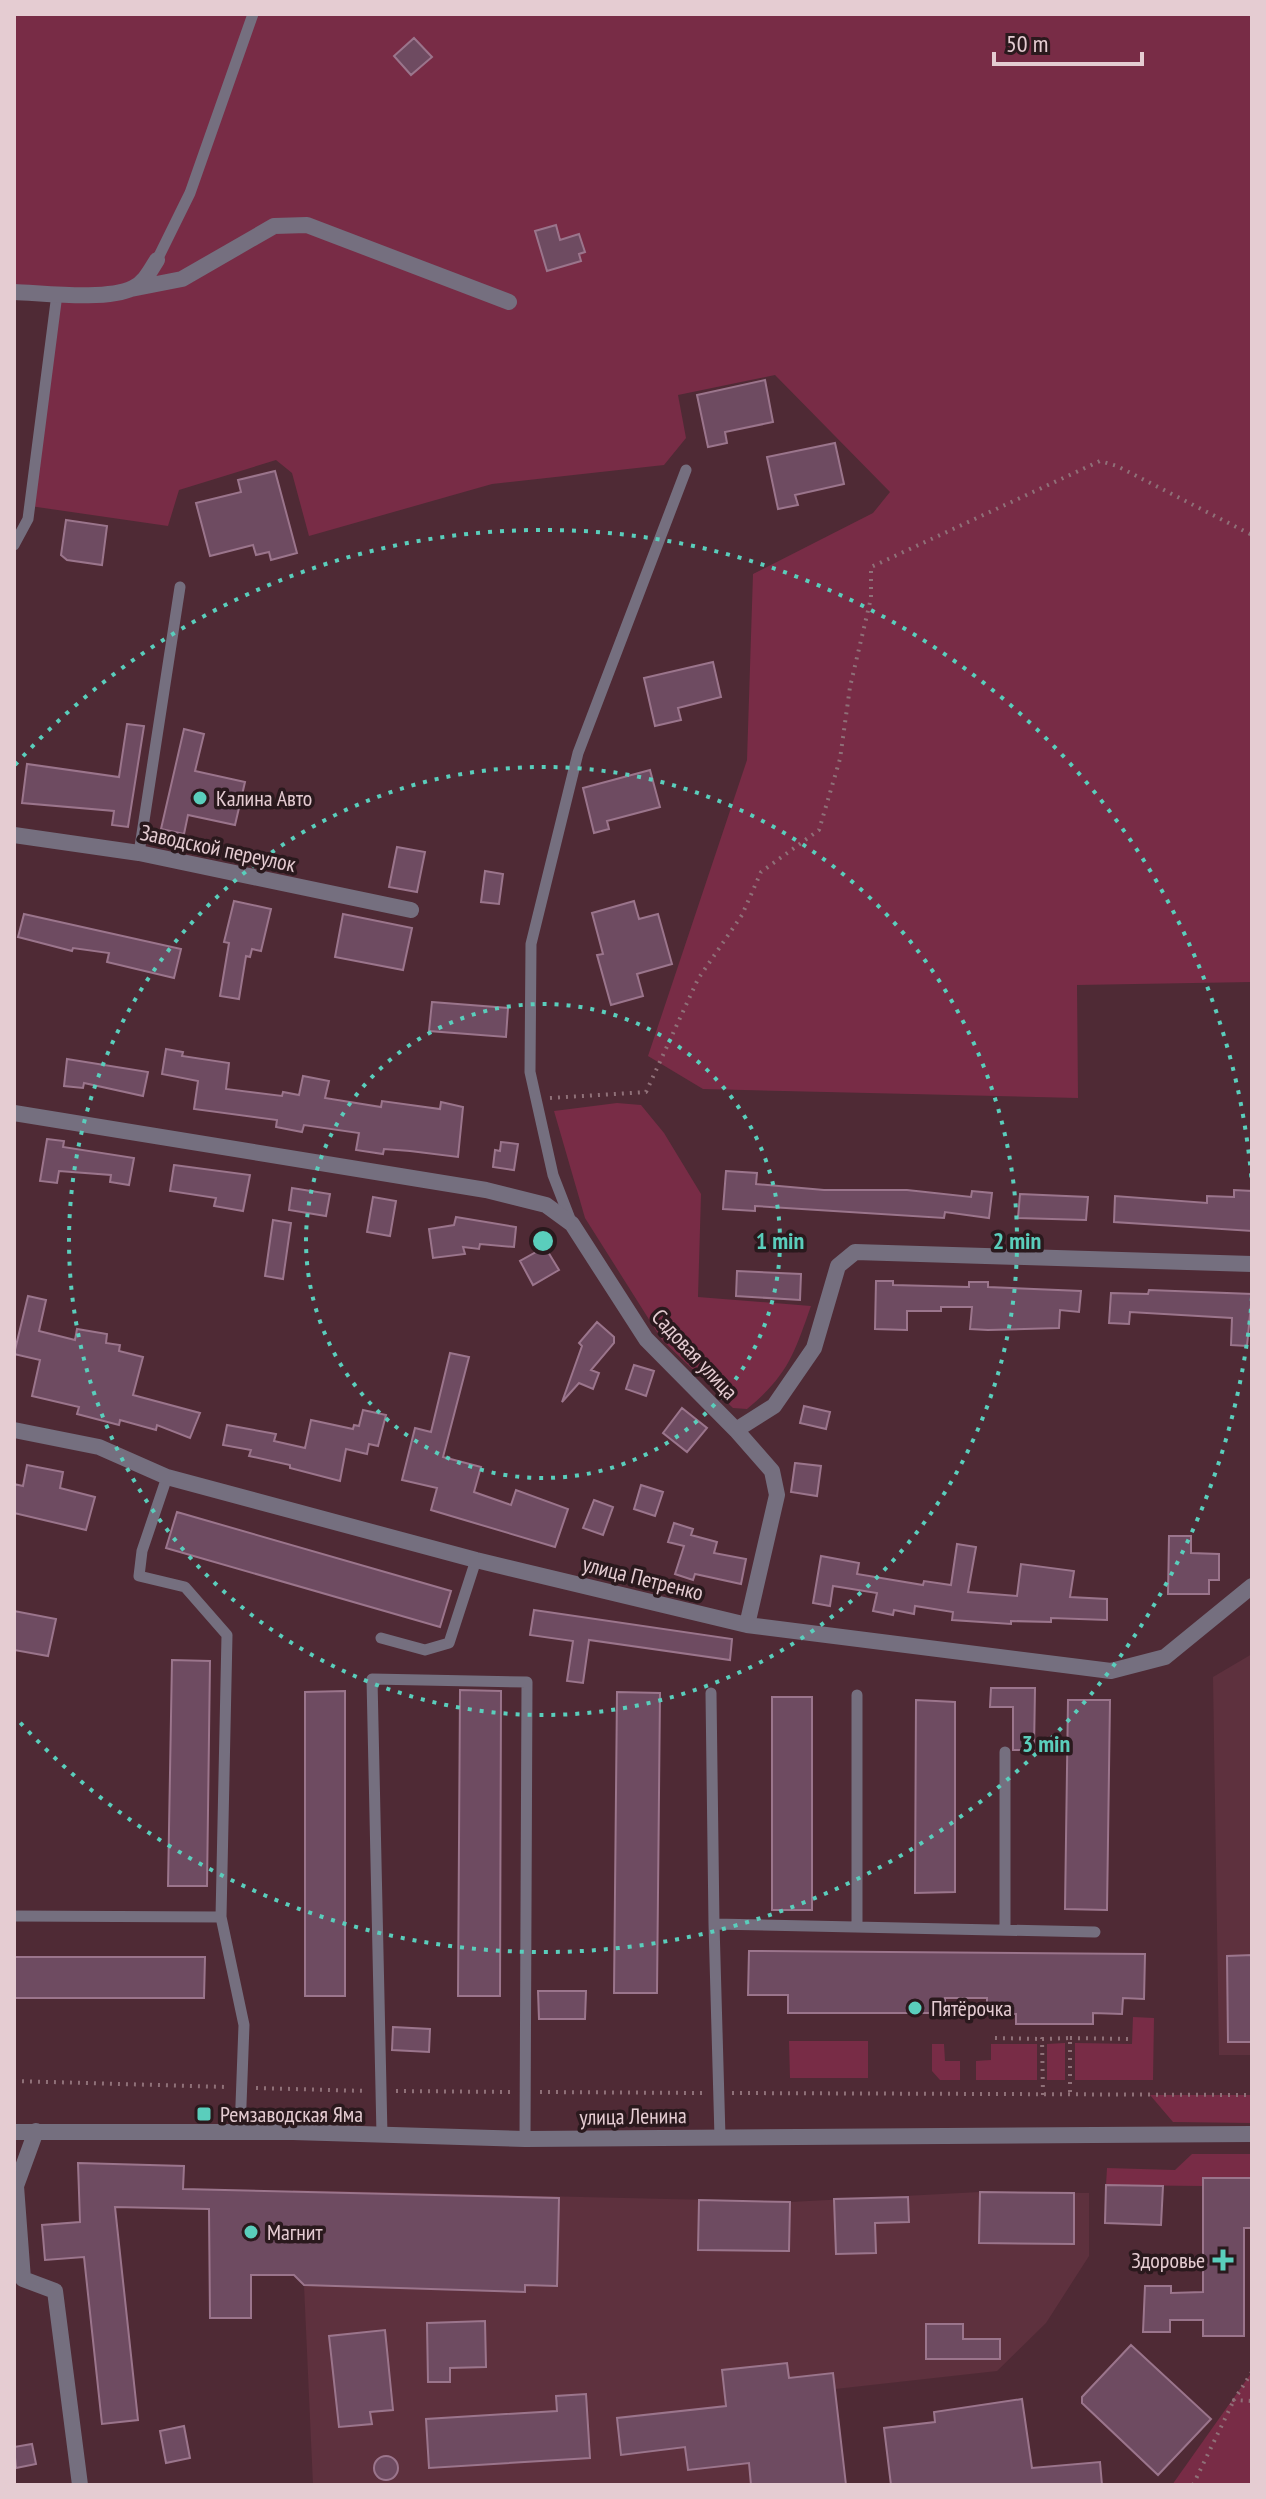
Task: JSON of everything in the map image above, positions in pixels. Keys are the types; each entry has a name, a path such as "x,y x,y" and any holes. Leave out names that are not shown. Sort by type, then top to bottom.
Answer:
{"street":[{"path":"14,292 57,294 131,289 182,279 274,226 307,225 509,302"},
{"path":"131,289 144,280 157,260"},
{"name":"Заводской переулок","path":"14,835 139,853 411,910"},
{"name":"Садовая улица","path":"14,1113 486,1190 546,1205 572,1224 646,1339 736,1430 774,1406 814,1348 838,1266 855,1252 1252,1264"},
{"name":"улица Петренко","path":"14,1430 99,1447 167,1477 476,1560 747,1625 1111,1671 1165,1657 1252,1586"},
{"path":"736,1430 772,1471 777,1495 747,1625"},
{"path":"36,2131 16,2186 23,2279 55,2291 80,2485"},
{"name":"улица Ленина","path":"14,2132 240,2131 525,2139 1252,2134"}],"lane":[{"path":"157,260 190,193 253,14"},
{"path":"14,545 28,519 57,294"},
{"path":"572,1224 553,1175 530,1072 531,944 578,753 686,470"},
{"path":"139,853 180,587"},
{"path":"167,1477 142,1551 139,1576 185,1587 227,1635 221,1917 244,2025 240,2131"},
{"path":"381,1638 425,1650 449,1643 476,1560"},
{"path":"382,2135 372,1679 527,1682 525,2139"},
{"path":"711,1693 720,2137"},
{"path":"857,1695 857,1927"},
{"path":"1005,1752 1005,1930"},
{"path":"14,1916 221,1917"},
{"path":"714,1924 1095,1932"}],"path":[{"path":"536,1099 646,1092 698,979 742,915 761,872 819,830 840,759 850,687 871,598 871,567 1100,461 1117,466 1252,535"},
{"path":"995,2038 1128,2039"},
{"path":"1070,2038 1070,2095"},
{"path":"1042,2039 1043,2095"},
{"path":"14,2081 379,2091 1252,2095"},
{"path":"1193,2485 1234,2400 1252,2372"},
{"path":"1234,2400 1252,2401"}],"shaded area":[{"path":"14,14 1252,14 1252,982 1077,985 1078,1098 703,1089 648,1056 747,760 753,574 873,513 890,492 775,375 678,395 686,438 664,465 492,484 309,536 292,473 276,460 179,490 168,526 30,506 57,295 14,292"},
{"path":"617,1103 641,1105 664,1133 701,1194 698,1297 811,1306 788,1363 772,1385 747,1409 733,1408 662,1340 585,1218 554,1111"},
{"path":"1252,1654 1252,2055 1219,2055 1213,1677"},
{"path":"1133,2017 1154,2018 1153,2080 1075,2080 1075,2043 1132,2044"},
{"path":"789,2041 868,2041 868,2078 790,2078"},
{"path":"1065,2043 1065,2080 1047,2080 1047,2044"},
{"path":"932,2044 944,2044 945,2061 960,2061 960,2080 940,2080 932,2071"},
{"path":"991,2044 1037,2044 1037,2080 976,2080 976,2061 991,2060"},
{"path":"1150,2095 1252,2095 1252,2123 1173,2122"},
{"path":"1192,2154 1252,2154 1252,2178 1203,2178 1203,2186 1106,2185 1107,2168 1175,2170"},
{"path":"293,2190 790,2202 980,2192 1089,2193 1089,2256 1046,2323 997,2371 835,2389 846,2485 313,2485 304,2285 294,2275"},
{"path":"1252,2372 1252,2485 1172,2485"}],"building":[{"path":"414,38 432,57 411,75 394,56"},
{"path":"556,225 560,240 579,234 585,252 579,254 581,261 547,271 535,231"},
{"path":"765,380 773,422 725,432 727,443 708,447 697,395"},
{"path":"835,443 844,484 795,495 798,505 778,509 767,457"},
{"path":"275,471 297,553 271,560 269,552 256,555 253,545 210,556 196,503 241,492 238,480"},
{"path":"66,520 107,526 102,565 67,560 61,555"},
{"path":"713,662 721,697 678,708 681,720 655,726 644,678"},
{"path":"127,724 144,726 128,827 112,825 114,811 22,803 27,764 119,777"},
{"path":"184,729 204,734 195,771 245,782 235,825 188,815 184,834 161,829"},
{"path":"650,770 660,807 607,821 609,829 594,833 583,788"},
{"path":"397,847 425,852 417,892 389,887"},
{"path":"485,871 503,874 499,904 481,902"},
{"path":"234,901 271,909 261,951 252,949 250,957 246,956 239,999 220,996 229,943 224,942"},
{"path":"634,901 639,919 658,914 672,964 637,974 643,996 611,1005 597,955 603,954 592,913"},
{"path":"24,914 181,949 174,978 107,962 109,953 73,948 72,951 18,937"},
{"path":"343,914 412,928 403,970 335,957"},
{"path":"432,1002 508,1008 506,1037 429,1031"},
{"path":"166,1049 183,1052 182,1056 229,1063 226,1089 299,1095 303,1076 329,1081 325,1098 381,1107 382,1101 440,1109 441,1102 463,1107 458,1157 384,1149 383,1154 356,1150 359,1133 304,1125 302,1132 276,1127 277,1120 194,1109 198,1081 162,1074"},
{"path":"67,1059 148,1072 143,1096 84,1083 83,1088 64,1086"},
{"path":"47,1139 64,1141 63,1147 134,1158 129,1185 110,1182 111,1175 59,1171 57,1183 40,1181"},
{"path":"501,1142 518,1144 514,1170 493,1167 495,1150 500,1151"},
{"path":"174,1165 250,1175 243,1211 214,1206 216,1198 170,1191"},
{"path":"726,1171 757,1173 756,1184 824,1190 907,1190 971,1197 972,1191 992,1193 989,1218 945,1212 944,1218 755,1206 755,1211 723,1209"},
{"path":"292,1188 330,1194 326,1216 289,1210"},
{"path":"1234,1190 1252,1191 1252,1231 1114,1222 1115,1196 1207,1203 1207,1196 1234,1197"},
{"path":"1020,1194 1088,1197 1086,1220 1018,1218"},
{"path":"373,1197 396,1201 390,1236 367,1232"},
{"path":"456,1217 516,1227 514,1247 480,1244 479,1249 463,1247 465,1254 433,1258 429,1229 454,1225"},
{"path":"273,1220 291,1223 283,1279 265,1276"},
{"path":"545,1247 559,1270 533,1285 520,1261"},
{"path":"737,1271 801,1274 800,1300 736,1296"},
{"path":"876,1281 893,1281 893,1285 969,1287 969,1282 988,1282 988,1287 1081,1291 1079,1312 1060,1310 1059,1328 988,1330 970,1329 972,1307 941,1307 941,1311 907,1311 907,1330 875,1329"},
{"path":"1149,1290 1252,1294 1247,1346 1231,1345 1232,1318 1130,1312 1129,1324 1109,1323 1111,1293 1148,1294"},
{"path":"28,1296 46,1300 39,1331 75,1340 77,1329 107,1334 106,1343 120,1345 119,1351 143,1357 133,1395 200,1413 190,1438 157,1425 156,1430 120,1420 119,1425 77,1414 79,1407 32,1396 40,1360 14,1354"},
{"path":"597,1322 614,1337 614,1343 591,1370 599,1373 593,1389 579,1383 562,1402 582,1346 579,1343"},
{"path":"450,1353 469,1357 443,1457 481,1467 474,1492 511,1505 516,1490 568,1509 555,1547 431,1510 437,1488 402,1480 415,1428 431,1432"},
{"path":"634,1365 654,1371 646,1396 626,1389"},
{"path":"804,1406 830,1412 826,1429 800,1423"},
{"path":"682,1408 707,1428 687,1452 663,1433"},
{"path":"363,1410 386,1415 378,1446 369,1444 367,1454 346,1449 340,1481 249,1456 251,1450 223,1445 227,1425 276,1434 274,1441 305,1448 311,1420 353,1429 354,1425 359,1426"},
{"path":"795,1463 821,1466 817,1496 791,1492"},
{"path":"27,1465 63,1472 60,1488 95,1497 86,1530 14,1513 14,1484 23,1486"},
{"path":"641,1485 663,1492 655,1516 634,1509"},
{"path":"594,1500 613,1507 603,1535 583,1528"},
{"path":"177,1512 451,1591 440,1627 166,1548"},
{"path":"674,1523 693,1529 691,1535 717,1542 714,1553 746,1559 741,1584 695,1574 693,1580 675,1574 684,1546 668,1542"},
{"path":"1169,1536 1191,1536 1191,1553 1219,1554 1219,1580 1209,1580 1209,1594 1168,1594"},
{"path":"957,1544 976,1547 968,1592 1017,1596 1021,1564 1074,1571 1070,1597 1107,1599 1107,1620 1051,1618 1051,1622 1011,1621 1011,1624 952,1620 953,1612 915,1606 914,1614 894,1610 893,1615 873,1611 877,1593 833,1586 830,1606 813,1603 821,1556 859,1563 857,1574 923,1585 924,1581 951,1585"},
{"path":"534,1610 732,1639 730,1660 589,1640 583,1683 567,1681 573,1641 530,1635"},
{"path":"14,1611 56,1619 48,1656 14,1650"},
{"path":"172,1660 210,1661 207,1886 168,1886"},
{"path":"991,1688 1035,1688 1034,1750 1013,1750 1013,1707 990,1707"},
{"path":"460,1690 501,1691 500,1996 458,1996"},
{"path":"345,1691 345,1996 305,1996 305,1692"},
{"path":"617,1692 660,1693 657,1993 614,1993"},
{"path":"772,1697 812,1697 812,1910 772,1910"},
{"path":"916,1700 955,1702 955,1892 915,1893"},
{"path":"1068,1700 1110,1700 1107,1910 1065,1909"},
{"path":"749,1951 1145,1954 1144,1999 1123,1998 1122,2014 1093,2013 1093,2024 1016,2024 1016,2014 987,2014 987,1998 945,1998 945,2013 788,2013 788,1995 748,1995"},
{"path":"1252,1955 1252,2042 1228,2042 1227,1956"},
{"path":"14,1957 205,1957 204,1998 14,1998"},
{"path":"538,1991 586,1991 585,2019 539,2019"},
{"path":"393,2027 430,2029 429,2052 392,2050"},
{"path":"78,2163 184,2166 183,2189 559,2198 557,2286 525,2285 525,2292 304,2285 294,2275 251,2275 251,2318 210,2318 209,2209 115,2207 138,2420 102,2424 84,2257 45,2260 42,2225 80,2222"},
{"name":"Здоровье","path":"1203,2178 1252,2178 1252,2228 1244,2228 1244,2336 1203,2336 1203,2320 1170,2320 1170,2332 1143,2332 1145,2286 1171,2286 1171,2293 1203,2292"},
{"path":"1106,2185 1163,2186 1161,2225 1105,2223"},
{"path":"980,2192 1074,2193 1074,2244 979,2243"},
{"path":"908,2197 909,2222 875,2223 876,2253 836,2254 834,2199"},
{"path":"699,2200 790,2202 789,2251 698,2250"},
{"path":"485,2321 486,2367 450,2368 450,2382 428,2382 427,2323"},
{"path":"926,2324 963,2324 963,2339 1000,2339 1000,2359 926,2359"},
{"path":"385,2330 393,2410 370,2412 372,2424 339,2427 329,2336"},
{"path":"1131,2345 1211,2419 1158,2475 1082,2403 1082,2397"},
{"path":"787,2363 789,2378 833,2373 846,2485 751,2485 749,2463 688,2470 685,2447 621,2455 617,2418 726,2406 722,2370"},
{"path":"586,2394 590,2458 429,2468 426,2419 557,2411 556,2396"},
{"path":"1022,2399 1032,2468 1100,2462 1102,2485 891,2485 884,2428 935,2422 934,2412"},
{"path":"184,2426 190,2458 166,2463 160,2431"},
{"path":"32,2444 36,2464 16,2468 14,2447"},
{"path":"386,2456 397,2463 398,2468 391,2479 386,2480 375,2473 374,2468 381,2457"}],"place":[{"name":"Калина Авто","path":"200,798"},
{"name":"Пятёрочка","path":"915,2008"},
{"name":"Ремзаводская Яма","path":"204,2114"},
{"name":"Магнит","path":"251,2232"},
{"name":"Здоровье","path":"1223,2260"}]}
